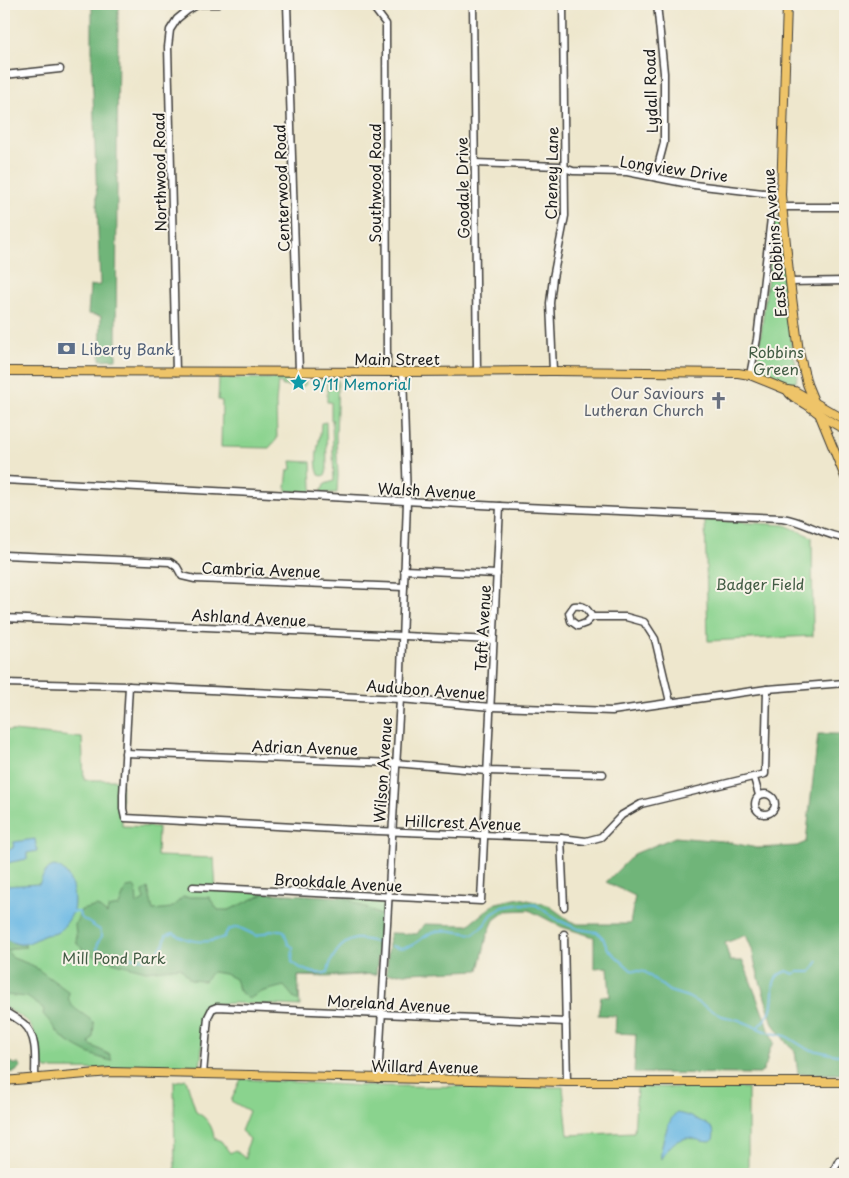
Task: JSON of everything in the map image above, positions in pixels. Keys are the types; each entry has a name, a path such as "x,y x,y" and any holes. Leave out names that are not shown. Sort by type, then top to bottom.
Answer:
{"main road":[{"name":"East Robbins Avenue","path":"787,4 781,195 790,282 799,352 807,384 845,477"},
{"name":"Main Street","path":"4,371 738,373 750,375 787,390 795,391 845,420"},
{"path":"787,390 790,395 845,429"},
{"name":"Willard Avenue","path":"4,1081 110,1072 567,1082 845,1082"}],"street":[{"name":"Northwood Road","path":"176,372 168,47 170,30 177,19 199,4 218,4"},
{"name":"Centerwood Road","path":"287,4 300,371"},
{"name":"Southwood Road","path":"364,4 374,8 386,24 387,372"},
{"name":"Goodale Drive","path":"473,4 477,371"},
{"name":"Cheney Lane","path":"552,371 550,302 565,216 563,4"},
{"name":"Lydall Road","path":"655,177 664,143 664,73 657,4"},
{"path":"4,75 60,68"},
{"name":"Longview Drive","path":"475,163 559,166 573,171 627,172 694,185 781,195"},
{"path":"782,207 845,206"},
{"name":"East Robbins Avenue","path":"750,375 771,251 771,218"},
{"path":"790,282 845,281"},
{"name":"Wilson Avenue","path":"378,1079 387,897 400,699 404,587 407,501 403,372"},
{"name":"Walsh Avenue","path":"4,480 500,506 782,518 801,522 830,535 845,538"},
{"name":"Taft Avenue","path":"481,902 500,506"},
{"name":"Cambria Avenue","path":"4,555 170,562 177,567 182,576 195,579 404,587"},
{"path":"404,570 497,574"},
{"path":"592,617 626,617 644,622 655,638 670,702"},
{"name":"Ashland Avenue","path":"4,618 493,640"},
{"name":"Audubon Avenue","path":"4,683 129,686 400,699 491,707 612,711 767,689 845,683"},
{"path":"125,753 129,686"},
{"path":"759,795 754,778 765,774 767,689"},
{"name":"Adrian Avenue","path":"125,753 395,764 486,771 603,774"},
{"name":"Hillcrest Avenue","path":"125,753 123,809 125,818 391,832 561,838 586,841 601,837 622,815 641,804 754,778"},
{"path":"561,838 564,907"},
{"name":"Brookdale Avenue","path":"193,887 481,902"},
{"path":"564,934 567,1082"},
{"name":"Moreland Avenue","path":"203,1074 208,1017 212,1009 217,1007 566,1022"},
{"path":"4,1011 25,1025 31,1034 35,1050 36,1078"},
{"path":"838,1174 834,1170 836,1164 839,1160 845,1160"}],"green space":[{"path":"92,4 121,4 118,12 116,359 100,360 101,316 88,314 90,286 100,285 92,66"},
{"name":"Robbins Green","path":"779,216 792,350 798,371 796,382 788,385 758,372 757,366 775,219"},
{"path":"219,378 305,379 306,384 304,386 282,386 282,383 278,382 276,403 277,439 269,448 221,447 222,401 218,400"},
{"path":"320,379 338,380 336,435 337,493 322,493 321,491 325,484 334,481 331,402 327,402 327,382 319,382"},
{"path":"326,422 327,468 326,474 323,476 319,475 316,463 321,423"},
{"path":"291,461 311,462 311,492 286,491 288,470 292,469"},
{"name":"Badger Field","path":"705,520 785,525 812,537 813,636 708,641"},
{"name":"Mill Pond Park","path":"4,730 82,738 84,780 121,780 122,826 158,827 157,856 214,858 216,890 372,899 384,902 376,974 327,977 298,976 300,1006 214,1004 205,1015 200,1070 46,1069 40,1061 36,1037 30,1025 4,1007"},
{"path":"818,734 845,734 845,1074 798,1074 795,1051 788,1045 773,1024 752,949 746,935 725,943 730,961 743,961 774,1043 760,1074 634,1073 636,1034 615,1033 616,1016 598,1015 601,996 610,997 608,967 594,968 594,937 562,927 529,910 506,911 494,920 487,936 479,970 386,974 390,933 417,934 424,924 468,925 496,903 520,898 548,905 570,921 578,924 630,924 635,896 606,882 634,854 675,837 722,841 757,848 797,846 806,842"},
{"path":"134,887 136,889 137,904 144,900 143,892 148,888 153,910 171,908 183,897 209,897 218,910 229,910 266,893 344,897 382,916 376,974 298,976 299,1001 284,986 261,992 249,999 239,991 235,979 225,974 212,972 204,981 190,980 181,967 146,971 105,960 88,953 77,944 75,925 81,910 97,906 107,914 108,908 119,906 126,888"},
{"path":"4,938 18,944 24,944 26,947 7,951 13,958 32,965 69,992 70,1002 73,1006 94,1023 93,1037 89,1044 110,1055 112,1061 85,1052 66,1040 43,1014 44,1009 27,997 4,995"},
{"path":"4,1056 13,1064 19,1064 21,1067 15,1072 4,1073"},
{"path":"186,1079 196,1112 208,1122 214,1138 221,1141 230,1153 235,1150 246,1159 246,1149 250,1139 241,1131 249,1111 231,1101 241,1079 365,1086 563,1087 568,1135 634,1132 637,1087 748,1088 748,1174 175,1174 174,1082"}],"water":[{"path":"35,839 37,851 27,853 27,859 7,863 4,861 4,850 13,848 14,842"},
{"path":"54,866 65,872 73,891 74,905 68,921 56,933 45,935 24,944 15,943 4,938 4,886 39,884 46,871"},
{"path":"676,1113 696,1119 710,1126 713,1129 713,1140 706,1142 688,1138 677,1141 670,1146 661,1159 661,1149 665,1135"}],"waterway":[{"path":"391,946 406,947 426,935 438,931 473,934 484,925 492,914 503,907 522,904 536,905 558,920 578,929 597,932 603,938 608,949 631,970 645,972 669,991 688,997 722,1016 739,1020 767,1032 786,1036 807,1049 837,1055 845,1054"},
{"path":"72,912 79,912 80,917 100,930 102,936 98,942 97,949 130,958 151,959 164,944 166,935 174,933 192,941 212,941 224,937 228,930 238,927 257,936 270,931 281,930 284,931 288,944 293,947 292,962 309,972 324,973 328,972 331,962 340,947 350,941 361,939 379,943"},
{"path":"757,1028 770,1012 776,978 787,971 794,974 798,972 811,972 818,961"}],"place":[{"name":"Liberty Bank","path":"67,348"},
{"name":"9/11 Memorial","path":"298,383"},
{"name":"Our Saviours Lutheran Church","path":"718,401"}]}
